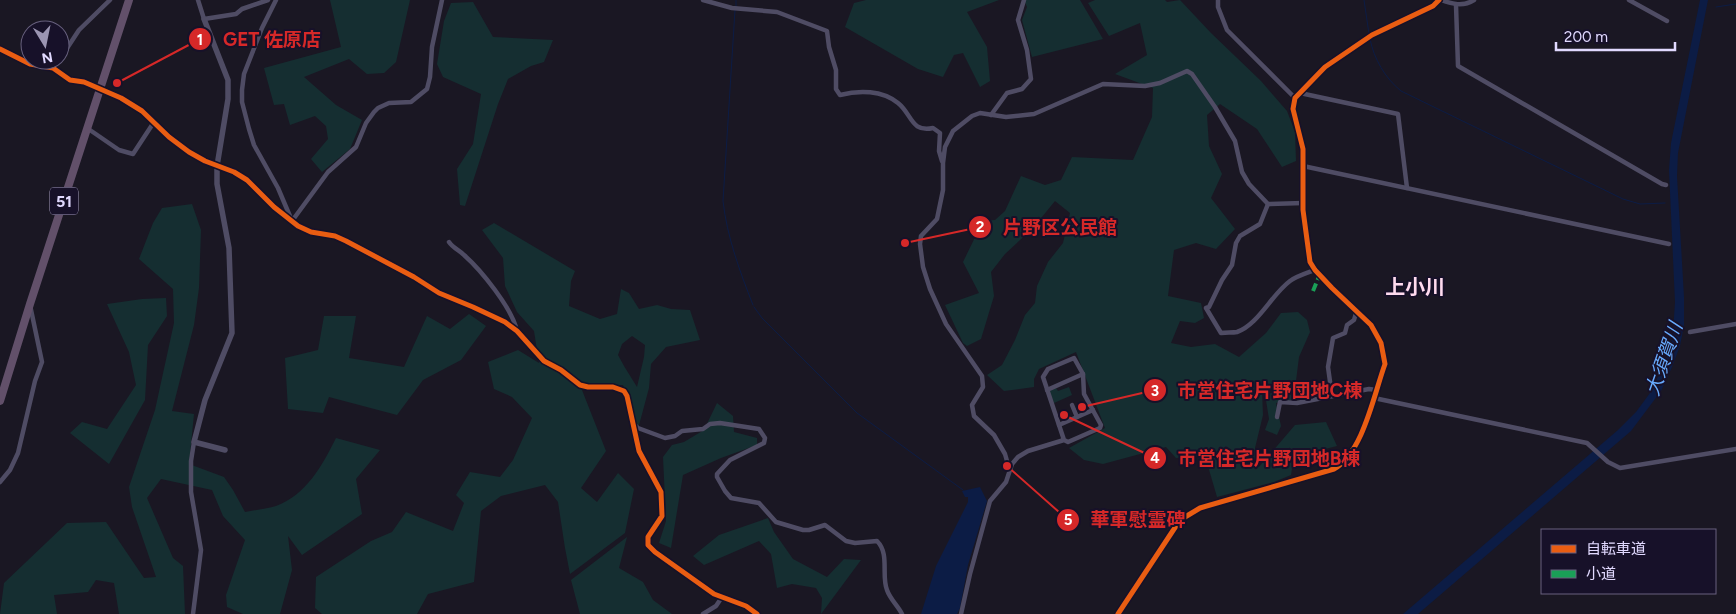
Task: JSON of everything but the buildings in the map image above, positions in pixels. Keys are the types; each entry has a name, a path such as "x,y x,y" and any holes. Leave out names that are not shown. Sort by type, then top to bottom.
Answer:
{"highway":[{"name":"51","path":"0,401 129,0"}],"street":[{"path":"70,44 79,30 110,0"},
{"path":"193,614 201,550 191,492 191,461 205,400 232,333 229,248 218,191 218,166 228,98 228,80 198,0"},
{"path":"204,19 236,14 268,0"},
{"path":"276,0 262,28 244,74 242,102 254,145 278,188 292,221"},
{"path":"292,221 328,172 356,147 366,123 378,108 389,103 411,102 427,89 430,77 432,47 442,0"},
{"path":"703,0 732,8 777,12 827,31 828,47 836,70 836,89 840,95 864,92 888,97 898,102 907,112 912,122 919,128 933,128 940,133 939,151 943,163"},
{"path":"991,115 1007,93 1022,89 1031,79 1027,50 1018,20 1024,0"},
{"path":"1218,0 1218,7 1227,30 1295,98"},
{"path":"1118,614 1176,526 1185,517 1200,508 1325,473 1338,467 1348,457 1363,431 1386,364 1376,333 1371,325 1356,313 1315,270 1310,262 1303,203 1301,140 1293,109 1295,98 1325,67 1372,35 1433,6 1440,0 1456,5 1474,0"},
{"path":"1630,0 1667,21"},
{"path":"1456,5 1458,66 1666,185"},
{"path":"0,49 20,59"},
{"path":"56,70 70,80 84,82 121,98 142,111 169,137 189,152 241,176 274,208 298,226 311,232 335,236 346,241 414,277 439,293 492,316 517,330 544,361 561,370 580,385 588,387 613,387 624,391 639,451 661,492 662,516 648,537 648,545 714,594 746,606 757,614"},
{"path":"1009,468 1003,450 994,435 974,416 972,405 983,387 982,376 946,324 930,289 923,267 920,244 921,236 938,219 943,190 945,147 952,131 972,116 980,113 1006,117 1034,114 1103,84 1145,86 1160,83 1187,70 1192,74 1215,107 1236,141 1242,172 1250,184 1268,204 1303,203"},
{"path":"1300,93 1398,114 1407,188"},
{"path":"87,128 118,150 133,154 154,122"},
{"path":"1303,166 1669,244"},
{"path":"1268,204 1260,224 1240,236 1236,243 1232,265 1222,280 1209,307 1206,308 1221,332 1236,332 1243,328 1263,312 1272,298 1291,281 1315,270"},
{"path":"449,242 464,255 500,296 517,330"},
{"path":"0,482 10,470 18,453 42,362 30,304"},
{"path":"1332,396 1328,366 1333,338 1346,333 1347,325 1354,320 1356,313"},
{"path":"1690,332 1736,324"},
{"path":"961,614 990,500 1006,482 1009,468 1018,457 1028,451 1064,440 1068,442 1100,428 1101,425 1094,410 1084,394 1083,374 1074,358 1048,369 1043,377 1064,440"},
{"path":"1047,390 1083,374"},
{"path":"1277,417 1280,402 1297,403 1370,389 1376,390"},
{"path":"1374,398 1587,443 1593,446 1603,458 1620,468 1736,450"},
{"path":"1072,405 1077,417"},
{"path":"1059,425 1094,410"},
{"path":"631,421 638,428 665,438 675,436 682,431 703,429 710,424 720,423 759,429 765,438 764,443 730,460 718,474 717,477 725,491 732,498 759,502 774,521 782,524 809,530 825,525 846,540 855,543 877,541 882,548 884,557 887,590 902,614"},
{"path":"194,442 225,450"},
{"path":"703,614 716,606 722,597"}],"green space":[{"path":"330,0 410,0 396,62 384,73 367,74 349,59 304,77 336,105 362,120 350,149 322,172 311,159 328,139 326,126 315,116 290,125 284,104 274,105 264,68 341,47"},
{"path":"866,0 999,0 967,12 987,47 990,81 980,87 963,53 954,55 943,77 918,69 845,27 854,3"},
{"path":"1024,0 1080,0 1103,39 1032,57 1022,20 1027,7"},
{"path":"1095,0 1165,0 1167,2 1180,0 1261,81 1287,111 1295,132 1296,161 1282,167 1257,129 1220,104 1207,115 1209,146 1222,174 1211,198 1235,229 1216,249 1196,243 1174,250 1168,296 1201,303 1204,318 1195,323 1180,321 1171,343 1191,347 1215,344 1239,357 1266,333 1281,313 1298,312 1307,320 1310,332 1299,357 1296,381 1262,391 1263,415 1255,448 1259,467 1295,425 1326,422 1337,446 1294,457 1291,475 1274,482 1217,497 1205,456 1176,458 1166,447 1103,464 1084,460 1069,448 1105,428 1076,352 1039,369 1034,379 1034,387 1004,391 987,375 1002,365 1025,315 1035,303 1037,286 1048,262 1063,243 1070,213 1055,201 1033,228 1005,254 991,272 994,296 981,339 967,346 963,343 945,305 979,293 963,262 983,221 995,220 1005,211 1021,176 1045,185 1061,180 1072,157 1133,160 1152,117 1153,88 1115,74 1147,55 1140,23 1109,36 1088,3"},
{"path":"473,2 493,37 553,40 544,62 531,66 508,79 465,206 460,205 457,169 473,144 481,94 443,77 437,64 444,21 451,3"},
{"path":"192,204 201,230 199,288 194,325 172,411 194,414 189,464 224,477 245,512 276,506 296,495 319,469 336,438 380,450 356,479 362,514 302,555 288,536 292,570 280,614 243,614 227,607 226,595 245,540 223,516 212,490 161,479 147,498 173,558 183,566 185,614 119,614 114,583 96,580 88,592 54,595 57,614 0,614 4,583 67,523 106,522 144,578 156,577 132,507 129,487 155,410 174,323 173,289 139,259 153,223 162,208"},
{"path":"494,223 575,271 571,281 569,306 600,319 617,314 621,289 629,293 639,309 657,305 671,309 690,310 700,340 666,347 651,364 649,388 638,429 623,385 580,385 606,451 581,488 597,502 618,473 634,489 625,533 570,574 558,502 545,485 501,496 481,511 474,582 428,594 417,614 322,614 315,608 316,577 371,541 392,532 406,512 453,531 464,503 456,495 470,472 500,477 513,460 532,418 512,397 494,389 488,362 518,350 539,363 534,331 517,312 505,286 503,258 482,230","holes":["632,336 645,345 644,357 637,387 618,355 622,344"]},
{"path":"166,298 167,316 148,345 145,400 109,464 70,433 82,422 107,429 136,385 129,352 107,304"},
{"path":"469,314 486,326 461,360 423,380 397,415 329,397 323,413 288,409 285,358 318,350 324,316 356,316 349,358 404,367 427,316 450,329"},
{"path":"1069,387 1072,395 1054,403 1049,391 1056,388 1058,391"},
{"path":"1296,389 1297,399 1276,403 1281,426 1277,435 1265,430 1269,419 1265,394"},
{"path":"717,403 733,416 734,432 757,438 757,445 683,475 671,548 659,543 666,521 663,457 672,445 684,442 704,430"},
{"path":"768,518 774,532 793,559 827,577 844,559 861,560 821,614 822,598 816,588 792,584 777,588 771,554 759,541 704,565 693,556 719,535"},
{"path":"627,537 619,568 643,582 653,600 672,614 580,614 571,580"}],"water":[{"path":"1700,0 1708,0 1678,153 1677,176 1684,325 1680,346 1661,391 1631,431 1418,614 1403,614 1618,430 1636,412 1650,393 1661,371 1670,348 1675,302 1669,170 1671,143"},
{"path":"980,487 987,501 968,565 960,608 957,614 921,614 936,566 968,502 968,497 965,497 962,491"}],"waterway":[{"path":"736,0 736,7"},
{"path":"1364,0 1369,34"},
{"path":"1716,7 1736,4"},
{"path":"735,10 723,201 731,241 753,305"},
{"path":"1370,39 1374,54 1381,68 1401,91 1623,199 1640,204 1665,203"},
{"path":"754,307 762,318 857,413 963,490"}],"marked path":[{"path":"1313,291 1320,274"}],"cycle path":[{"path":"1118,614 1176,526 1185,517 1200,508 1334,469 1353,450 1360,437 1385,364 1381,343 1371,325 1332,288 1310,262 1303,210 1303,149 1293,109 1295,98 1325,67 1372,35 1433,6 1439,0"},
{"path":"0,49 30,64 53,68 70,80 84,82 121,98 142,111 169,137 189,152 205,161 234,172 247,180 274,207 298,226 311,232 335,236 346,241 414,277 439,293 505,322 517,331 544,361 561,370 580,385 588,387 613,387 624,391 627,396 639,451 661,492 662,516 648,537 648,545 714,594 746,606 757,614"}],"place":[{"name":"GET 佐原店","path":"117,83"},
{"name":"片野区公民館","path":"905,243"},
{"name":"市営住宅片野団地C棟","path":"1082,407"},
{"name":"市営住宅片野団地B棟","path":"1064,415"},
{"name":"華軍慰霊碑","path":"1007,466"}],"district":[{"name":"上小川","path":"1415,287"}],"water label":[{"name":"大須賀川","path":"1664,359"}]}
